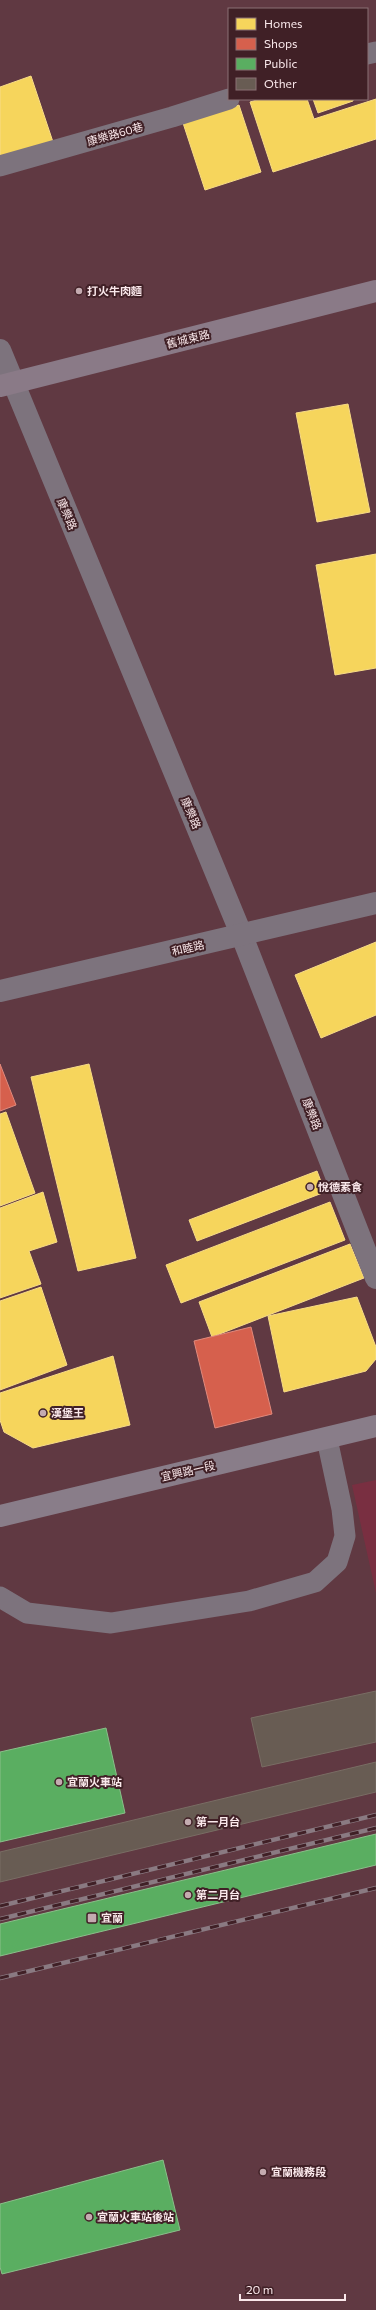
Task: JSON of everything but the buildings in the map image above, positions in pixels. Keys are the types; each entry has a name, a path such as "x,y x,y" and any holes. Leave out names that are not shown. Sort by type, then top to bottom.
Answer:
{"main road":[{"name":"舊城東路","path":"6,384 376,291"}],"street":[{"name":"康樂路","path":"0,350 6,384 242,936 376,1278"},
{"name":"和睦路","path":"0,991 242,936 376,903"},
{"name":"宜興路一段","path":"0,1516 327,1439 376,1426"}],"lane":[{"name":"康樂路60巷","path":"0,166 228,99"},
{"path":"0,1597 27,1613 111,1623 249,1601 314,1582 337,1562 345,1536 342,1509 327,1439"}],"shaded area":[{"path":"376,1480 376,1593 352,1485"}],"railway":[{"path":"0,1906 376,1815"},
{"path":"0,1919 376,1828"},
{"path":"0,1978 376,1888"}],"place":[{"name":"打火牛肉麵","path":"79,291"},
{"name":"悅德素食","path":"310,1187"},
{"name":"漢堡王","path":"43,1413"},
{"name":"宜蘭火車站","path":"59,1782"},
{"name":"第一月台","path":"188,1822"},
{"name":"第二月台","path":"188,1895"},
{"name":"宜蘭","path":"92,1918"},
{"name":"宜蘭機務段","path":"263,2172"},
{"name":"宜蘭火車站後站","path":"89,2217"}]}
